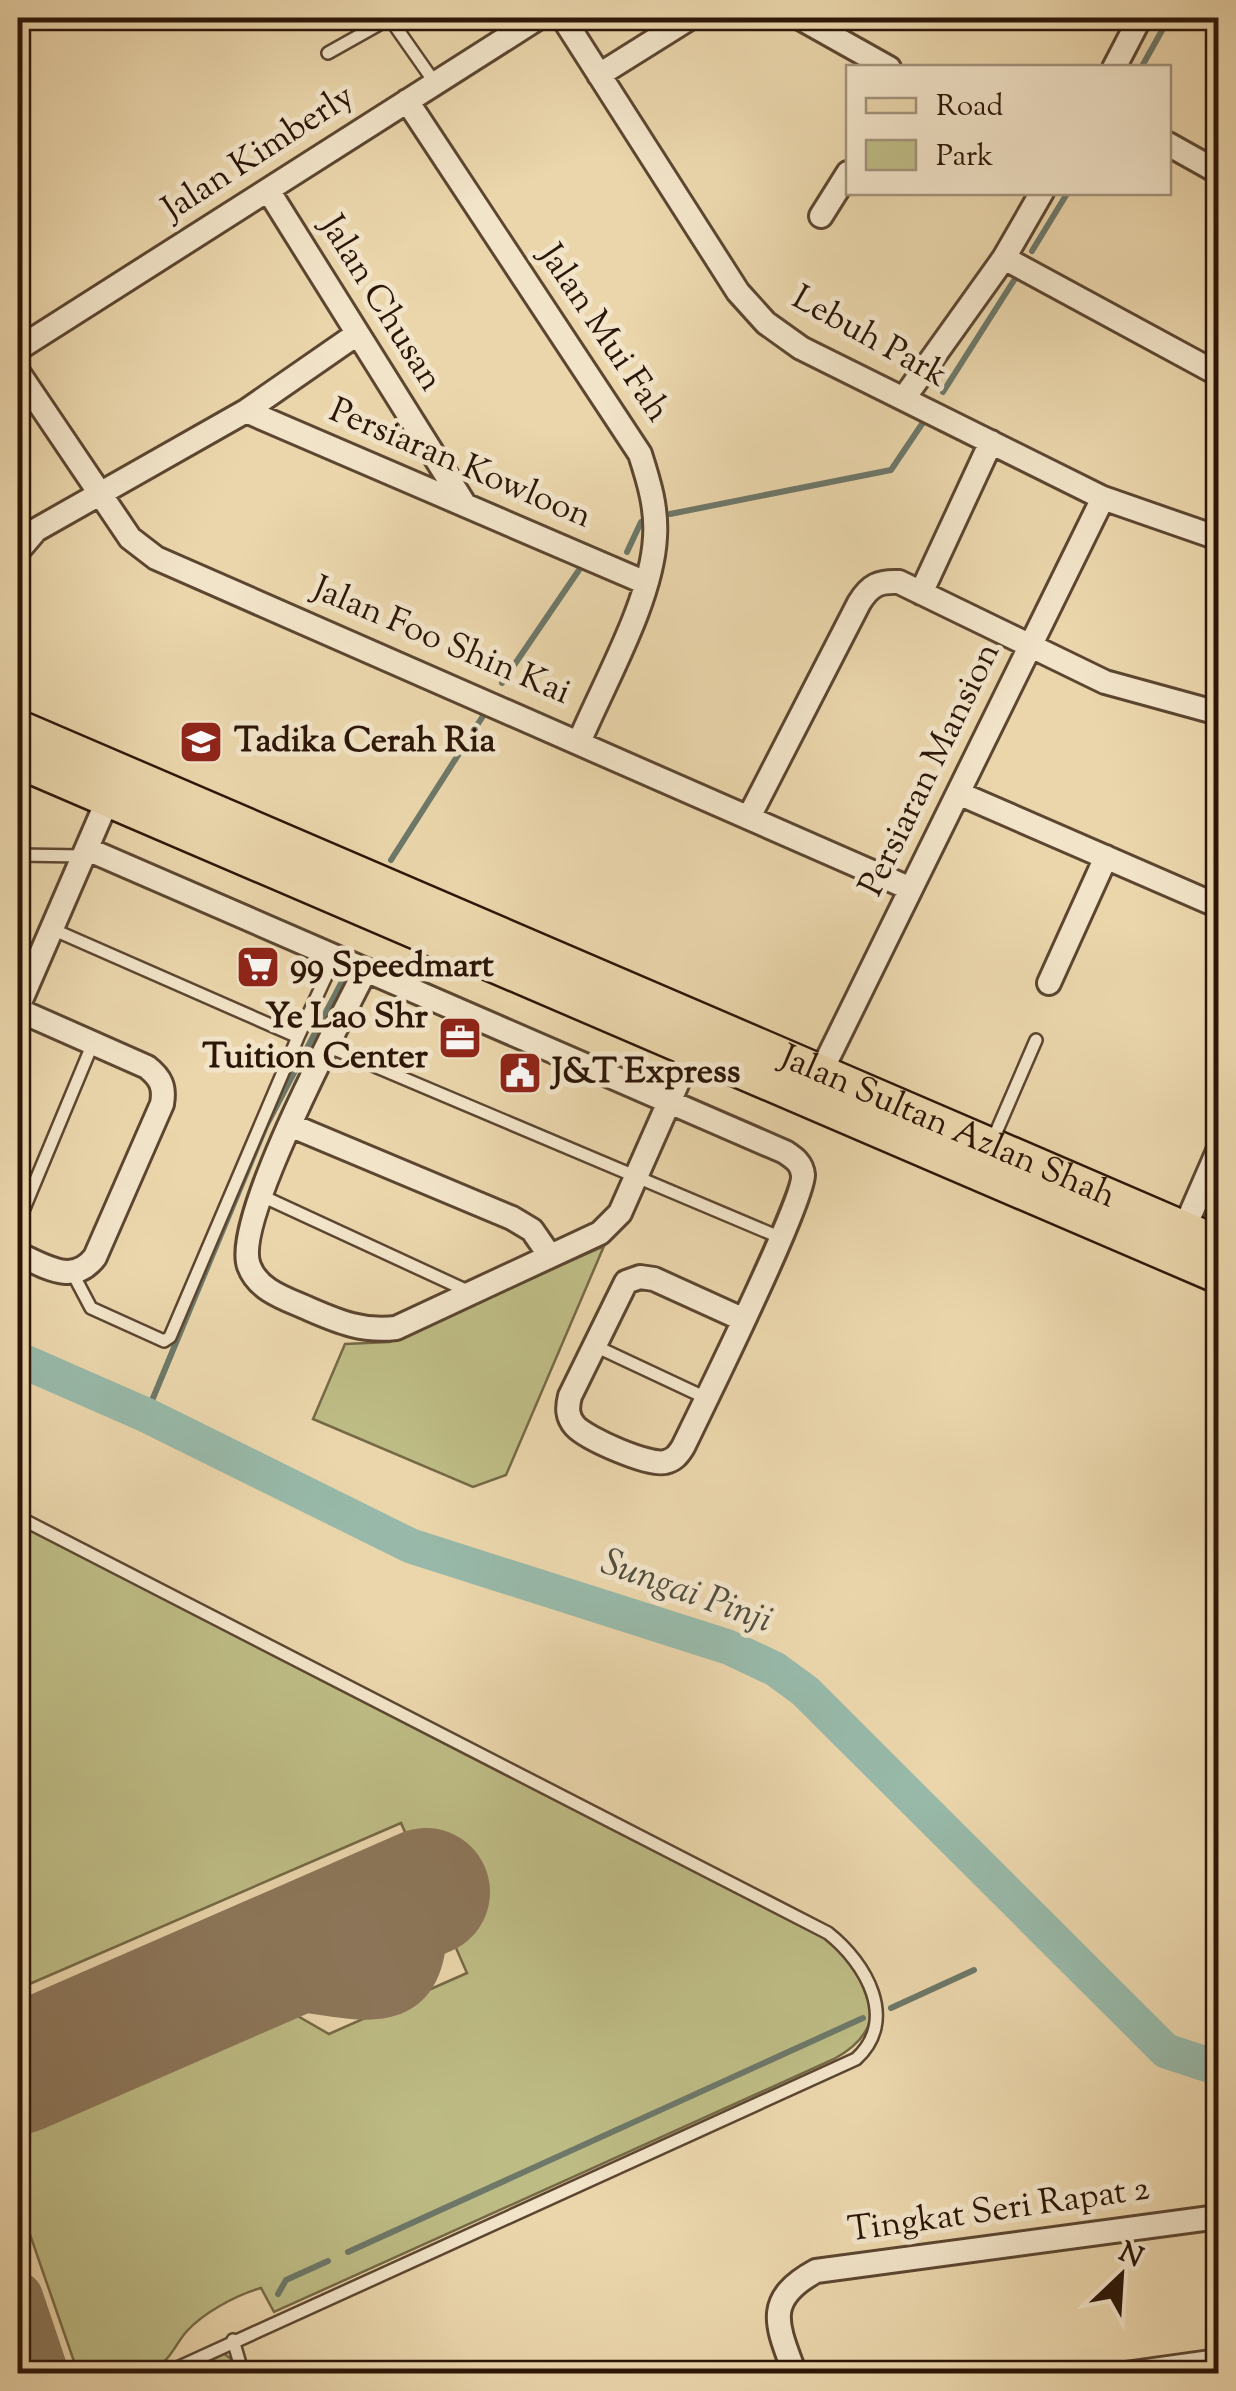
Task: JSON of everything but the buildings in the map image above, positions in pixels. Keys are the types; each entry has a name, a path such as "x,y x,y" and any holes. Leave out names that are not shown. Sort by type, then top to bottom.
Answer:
{"main road":[{"name":"Jalan Sultan Azlan Shah","path":"18,728 1218,1244"},
{"name":"Jalan Sultan Azlan Shah","path":"18,760 1218,1275"},
{"path":"470,925 597,996 675,1028 686,1037 692,1050"}],"street":[{"name":"Jalan Kimberly","path":"18,349 538,18"},
{"name":"Lebuh Park","path":"563,18 738,292 766,323 802,348 1104,498 1218,538"},
{"path":"600,75 690,18"},
{"path":"800,18 884,65"},
{"path":"1116,65 1140,18"},
{"name":"Jalan Mui Fah","path":"407,101 640,454 654,499 655,539 646,584 580,740"},
{"path":"1171,146 1218,172"},
{"path":"821,216 846,176"},
{"name":"Jalan Chusan","path":"268,190 465,505"},
{"path":"904,398 1004,258 1040,195"},
{"path":"1004,258 1218,374"},
{"path":"18,550 36,530 246,411 357,334"},
{"name":"Jalan Foo Shin Kai","path":"18,372 130,538 156,558 912,888"},
{"name":"Persiaran Kowloon","path":"246,411 646,584"},
{"path":"922,593 991,442"},
{"name":"Persiaran Mansion","path":"820,1074 1104,498"},
{"path":"750,815 868,589 882,582 899,582 1130,692 1218,713"},
{"path":"958,793 1218,906"},
{"path":"18,1254 73,1274 86,1269 95,1257 162,1104 164,1090 159,1076 147,1067 18,1009 108,799"},
{"path":"85,852 669,1101 785,1152 800,1163 804,1178 779,1238 684,1447 674,1459 660,1464 584,1433 572,1424 567,1410 593,1345 626,1282 640,1277 742,1319"},
{"path":"1049,983 1106,857"},
{"path":"365,970 290,1125 246,1247 257,1281 274,1294 372,1331 396,1328 600,1233 620,1213 692,1050"},
{"path":"290,1125 512,1218 532,1230 550,1256"},
{"path":"1184,1229 1218,1151"},
{"name":"Tingkat Seri Rapat 2","path":"796,2374 778,2327 780,2304 792,2284 816,2271 1218,2217"},
{"path":"1124,2374 1218,2361"}],"lane":[{"path":"328,53 385,21 393,24 434,84"},
{"path":"18,855 85,852"},
{"path":"52,929 298,1037"},
{"path":"73,1274 91,1308 164,1341 170,1337 336,957"},
{"path":"989,1148 1036,1040"},
{"path":"18,1223 93,1044"},
{"path":"327,1046 779,1238"},
{"path":"262,1196 472,1293"},
{"path":"593,1345 706,1398"},
{"path":"18,1516 811,1924 852,1952 876,2004 877,2028 856,2059 164,2374"},
{"path":"234,2340 244,2374"}],"green space":[{"path":"604,1246 506,1475 473,1487 313,1419 345,1344 389,1342"},
{"path":"18,1520 823,1936 854,1965 864,1982 871,2014 866,2030 854,2045 834,2059 274,2312 261,2288 231,2300 193,2325 167,2358 149,2371 124,2376 78,2373 18,2200 18,2144 29,2124 294,2014 329,2034 467,1973 401,1823 18,1989"},
{"path":"223,2353 234,2361 237,2373 177,2374"}],"waterway":[{"path":"1143,65 1169,18"},
{"path":"1032,251 1066,195"},
{"path":"943,392 1018,274"},
{"path":"670,514 891,470 924,421"},
{"path":"627,552 641,522"},
{"path":"502,683 579,570"},
{"path":"391,860 483,716"},
{"path":"146,1415 266,1126 346,974"},
{"name":"Sungai Pinji","path":"18,1359 146,1415 411,1546 728,1647 775,1669 805,1691 1166,2051 1218,2068"},
{"path":"891,2008 974,1970"},
{"path":"348,2252 863,2018"},
{"path":"278,2294 286,2280 328,2261"}],"taxiway":[{"path":"371,1884 402,1896 422,1932 418,1960 408,1979 394,1990 356,1994 278,1986 188,1994 283,1937 339,1893 371,1884"},
{"path":"18,2078 42,2060"},
{"path":"18,2297 44,2374"}],"runway":[{"path":"18,2070 426,1892"}],"place":[{"name":"Tadika Cerah Ria","path":"201,742"},
{"name":"99 Speedmart","path":"258,967"},
{"name":"Ye Lao Shr Tuition Center","path":"460,1038"},
{"name":"J&T Express","path":"520,1073"}]}
